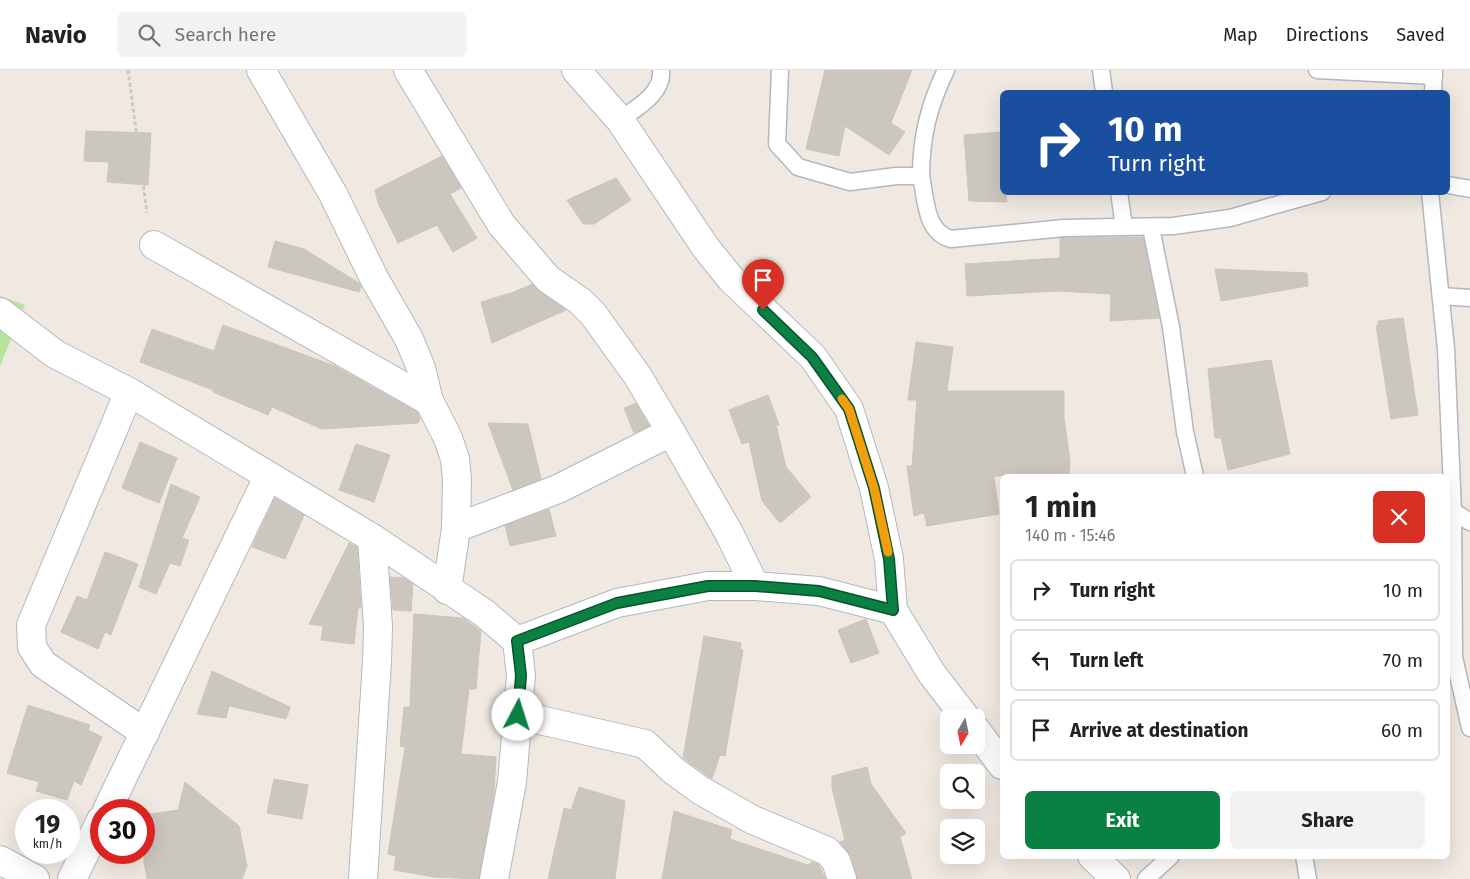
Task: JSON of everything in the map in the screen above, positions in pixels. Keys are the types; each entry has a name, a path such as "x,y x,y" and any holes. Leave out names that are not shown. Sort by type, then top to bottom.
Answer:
{"street":[{"path":"262,70 333,194 374,278 409,339 421,368 430,401 448,438 455,459 456,528 447,590"},
{"path":"408,70 501,224 548,279 593,314 637,375 728,532 755,586"},
{"path":"576,70 620,120 706,248 731,279 812,357 849,409 874,488 889,559 893,610 932,674 959,709"},
{"path":"154,245 430,401"},
{"path":"0,312 55,354 128,392 372,538 484,613 517,641 521,675 512,782 494,879"},
{"path":"128,392 31,625 32,647 43,664 145,734"},
{"path":"456,528 558,489 671,432"},
{"path":"112,799 145,734 268,477"},
{"path":"363,879 378,626 372,538"},
{"path":"517,641 596,610 639,598 708,586 755,586 819,591 893,610"},
{"path":"518,715 645,744 674,772 700,790 753,820 827,851 836,861 842,879"},
{"path":"72,879 90,842"},
{"path":"1095,859 1116,879"},
{"path":"0,860 35,879"}],"lane":[{"path":"620,120 657,89 662,76 661,70"},
{"path":"780,70 777,144 798,167 850,182 896,176 921,176"},
{"path":"946,70 933,97 924,128 921,150 921,176 932,228 939,234 951,239 1043,230 1150,228 1230,218 1311,195"},
{"path":"1101,70 1104,90"},
{"path":"1317,70 1433,80"},
{"path":"1450,185 1470,189"},
{"path":"1119,195 1124,227"},
{"path":"1430,195 1446,349 1453,511 1454,657 1470,728"},
{"path":"1150,228 1171,327 1185,432 1195,474"},
{"path":"1441,296 1470,298"},
{"path":"1453,511 1470,522"},
{"path":"1146,879 1168,859"},
{"path":"1305,859 1308,879"}],"path":[{"path":"128,70 150,237 154,245"}],"green space":[{"path":"0,296 25,305 0,366"}],"building":[{"path":"825,70 912,70 891,123 905,132 889,155 845,126 839,156 806,149"},
{"path":"86,131 151,133 148,185 107,182 109,162 84,161"},
{"path":"1000,132 1000,195 1006,195 1007,202 969,201 964,135"},
{"path":"442,156 461,188 450,194 477,238 453,252 437,225 398,243 378,203 375,190"},
{"path":"616,178 631,200 594,224 583,224 567,200"},
{"path":"1143,237 1159,318 1110,321 1111,294 1057,291 967,296 965,264 1060,258 1060,238"},
{"path":"275,241 304,249 359,283 361,286 359,292 268,267"},
{"path":"1215,269 1307,273 1308,286 1221,301"},
{"path":"532,284 566,310 492,343 481,302 514,292"},
{"path":"1403,318 1418,415 1391,419 1376,326 1378,321"},
{"path":"223,325 335,366 417,412 420,418 418,423 322,429 272,407 268,415 213,392 213,390 140,362 152,329 214,351"},
{"path":"916,342 953,347 947,391 1064,391 1064,418 1070,461 1069,474 1000,474 1000,476 994,476 999,514 927,526 924,513 914,516 907,466 912,466 917,400 908,400"},
{"path":"1271,360 1290,454 1228,470 1221,438 1215,438 1208,369"},
{"path":"768,395 779,425 776,425 786,467 811,497 780,523 762,501 749,442 742,444 729,410"},
{"path":"636,403 649,426 634,433 624,408"},
{"path":"488,423 528,424 541,479 513,490"},
{"path":"140,442 177,458 159,503 122,488"},
{"path":"356,444 390,455 374,502 339,490"},
{"path":"171,484 200,497 182,538 189,540 180,566 170,563 156,594 139,587"},
{"path":"275,498 304,515 285,559 252,547"},
{"path":"549,509 556,536 510,546 505,526"},
{"path":"349,543 357,547 361,608 358,608 354,644 321,640 323,626 309,624"},
{"path":"105,552 138,564 111,635 105,632 98,649 61,632 77,596 87,600"},
{"path":"390,577 404,578 413,584 411,611 393,610"},
{"path":"414,614 463,618 481,631 476,689 469,689 461,754 496,757 494,793 479,879 434,877 394,870 396,856 388,854 405,747 400,746 404,707 410,707"},
{"path":"866,619 879,653 851,663 838,630"},
{"path":"704,636 741,643 740,649 743,650 725,756 720,755 712,779 683,758"},
{"path":"212,671 290,707 286,719 229,706 226,718 197,714"},
{"path":"28,705 90,725 88,730 102,737 81,785 74,781 67,799 36,791 39,782 7,773"},
{"path":"867,767 871,784 906,833 900,837 912,879 857,879 851,856 840,842 845,840 832,788 832,776"},
{"path":"274,779 308,785 302,819 267,813"},
{"path":"185,782 239,826 247,866 242,879 147,879 144,864 155,864 155,813 178,810"},
{"path":"579,787 625,801 615,879 548,879 564,808 571,810"},
{"path":"674,811 732,830 730,839 808,865 812,862 818,864 826,879 662,879"}],"slow traffic":[{"path":"842,399 849,409 874,488 888,552"}],"route":[{"path":"518,715 521,675 517,641 617,603 708,586 755,586 819,591 893,610 889,559 874,488 849,409 812,357 763,310"}]}
